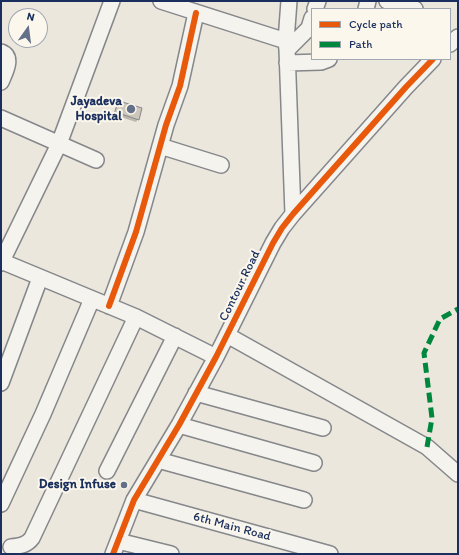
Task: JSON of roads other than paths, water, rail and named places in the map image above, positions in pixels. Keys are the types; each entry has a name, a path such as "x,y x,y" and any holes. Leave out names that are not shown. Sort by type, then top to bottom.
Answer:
{"street":[{"path":"112,1 59,144 1,262 136,317 216,357"},
{"path":"161,1 196,13 287,52 311,59"},
{"path":"289,1 287,52 293,214"},
{"path":"387,1 412,8"},
{"path":"109,306 136,232 166,125 180,86 196,13"},
{"path":"287,52 309,28 311,21"},
{"path":"1,52 7,56 8,60 1,82"},
{"path":"314,60 321,62 326,60"},
{"name":"Contour Road","path":"116,547 134,500 179,425 216,357 282,228 406,87 432,60"},
{"path":"1,118 96,160"},
{"path":"160,146 221,165"},
{"path":"1,383 40,278"},
{"path":"1,504 43,414 92,299"},
{"path":"7,548 25,545 32,538 136,317"},
{"path":"227,335 427,447 458,474"},
{"path":"107,471 175,336"},
{"path":"196,393 323,428"},
{"path":"179,425 314,463"},
{"path":"158,460 304,500"},
{"name":"6th Main Road","path":"134,500 330,554"},
{"path":"116,547 171,554"}],"place":[{"name":"Jayadeva Hospital","path":"131,109"},
{"name":"Design Infuse","path":"124,485"}]}
